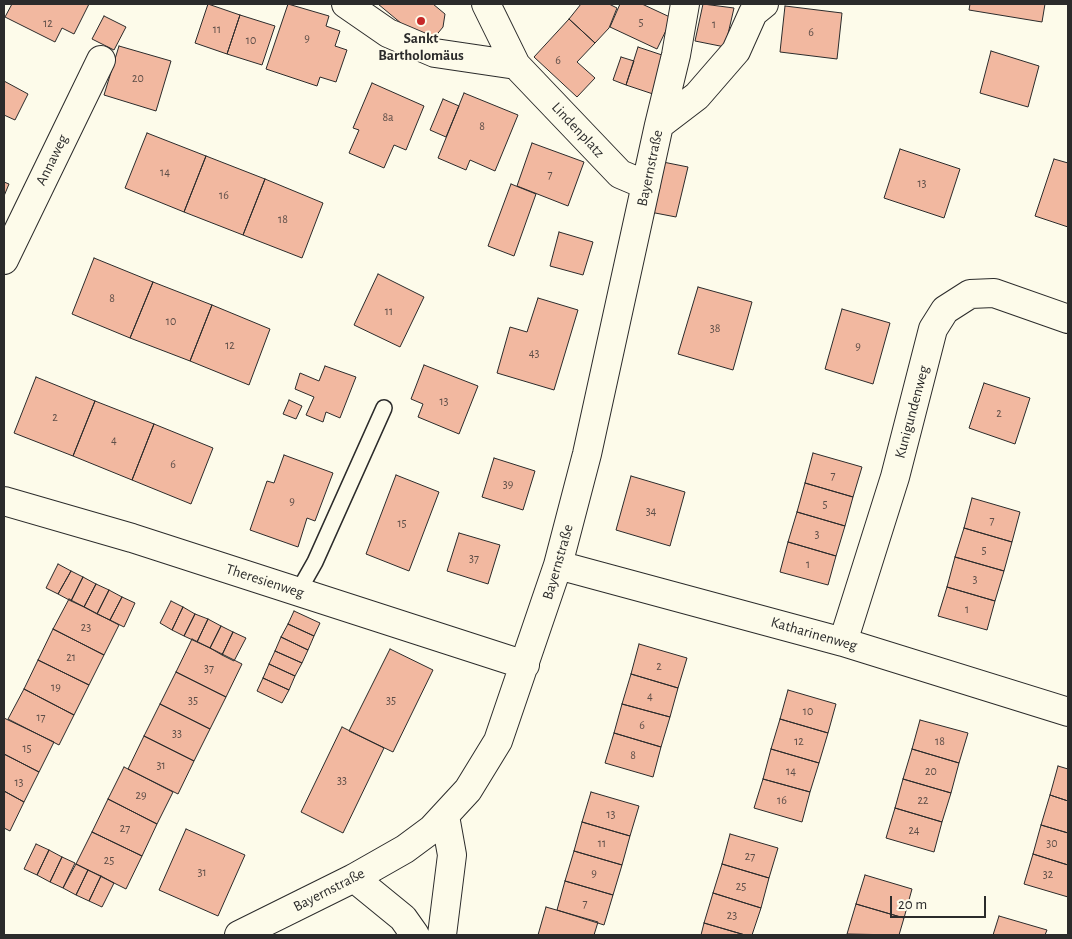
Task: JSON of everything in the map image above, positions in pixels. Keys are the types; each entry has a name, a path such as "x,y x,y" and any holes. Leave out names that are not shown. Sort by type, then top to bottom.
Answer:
{"street":[{"path":"346,4 388,34 435,53 516,65"},
{"name":"Bayernstraße","path":"239,935 354,878 405,849 445,816 468,790 498,741 558,565 588,454 658,125 676,55 685,4"},
{"path":"658,125 697,96 736,51 753,13 764,4"},
{"name":"Lindenplatz","path":"483,8 516,65 620,174 646,185"},
{"name":"Annaweg","path":"4,260 101,60"},
{"name":"Kunigundenweg","path":"843,642 895,477 933,329 944,310 970,294 994,293 1068,319"},
{"name":"Theresienweg","path":"4,501 132,538 525,665"},
{"name":"Katharinenweg","path":"558,565 843,642 1068,712"},
{"path":"442,935 452,855 445,816"},
{"path":"354,878 404,918 415,935"}],"lane":[{"path":"298,592 315,562 384,408"}],"building":[{"path":"12,4 89,4 74,34 62,28 55,42 5,17"},
{"path":"208,4 240,15 227,54 195,43"},
{"path":"288,4 329,16 326,26 340,31 335,46 347,50 336,82 320,77 317,86 266,69"},
{"name":"Sankt Bartholomäus","path":"378,4 433,4 445,14 443,27 434,38 420,39"},
{"path":"581,4 609,4 617,8 609,28 595,43 569,19"},
{"path":"620,4 642,4 672,18 657,49 610,27"},
{"path":"703,4 734,8 725,47 695,41"},
{"path":"970,4 1045,4 1042,22 969,10"},
{"path":"785,6 842,13 837,59 780,52"},
{"path":"240,15 275,26 262,65 227,54"},
{"path":"104,16 126,27 114,50 92,39"},
{"path":"569,19 595,43 577,62 595,78 577,97 534,57"},
{"path":"119,46 171,61 156,111 104,95"},
{"path":"638,47 665,56 653,94 626,85"},
{"path":"991,51 1039,66 1028,107 980,93"},
{"path":"621,57 634,61 626,85 613,80"},
{"path":"4,81 28,94 15,120 4,115"},
{"path":"372,83 424,106 406,150 394,145 384,168 349,153 359,130 353,128"},
{"path":"464,93 518,115 495,171 470,160 466,170 438,158"},
{"path":"443,99 459,106 446,137 430,130"},
{"path":"147,133 206,156 184,212 125,188"},
{"path":"532,143 584,162 568,206 517,186"},
{"path":"900,149 960,169 944,218 884,198"},
{"path":"206,156 265,179 243,235 184,212"},
{"path":"1054,159 1068,163 1068,227 1035,216"},
{"path":"663,162 688,167 676,217 650,212"},
{"path":"265,179 323,203 302,258 243,235"},
{"path":"4,182 9,184 4,196"},
{"path":"511,184 536,194 514,256 488,246"},
{"path":"559,232 593,242 583,275 550,266"},
{"path":"94,258 153,282 130,338 72,314"},
{"path":"378,274 424,297 400,347 354,325"},
{"path":"153,282 212,305 190,361 130,338"},
{"path":"698,287 752,302 733,370 678,354"},
{"path":"538,298 578,310 554,390 497,373 510,327 527,332"},
{"path":"212,305 270,329 249,385 190,361"},
{"path":"842,309 890,323 873,384 825,369"},
{"path":"424,365 478,386 459,434 418,417 423,404 411,399"},
{"path":"325,366 356,377 340,418 326,412 323,422 306,415 314,397 295,389 300,373 319,381"},
{"path":"36,377 95,401 73,456 14,433"},
{"path":"984,383 1030,398 1015,444 969,428"},
{"path":"289,400 302,406 296,419 283,414"},
{"path":"95,401 154,424 132,480 73,456"},
{"path":"154,424 213,448 191,504 132,480"},
{"path":"813,453 862,467 853,497 805,483"},
{"path":"284,455 333,473 315,521 307,518 298,547 250,530 267,481 274,483"},
{"path":"494,458 535,471 523,510 482,497"},
{"path":"396,475 439,492 409,571 366,554"},
{"path":"631,476 685,492 670,546 616,530"},
{"path":"805,483 853,497 845,526 797,512"},
{"path":"972,498 1020,512 1012,542 964,528"},
{"path":"797,512 845,526 836,556 788,542"},
{"path":"964,528 1012,542 1004,571 955,557"},
{"path":"459,533 500,545 488,584 447,571"},
{"path":"788,542 836,556 828,585 780,572"},
{"path":"955,557 1004,571 995,601 947,587"},
{"path":"58,564 71,571 58,594 46,588"},
{"path":"71,571 83,577 71,601 58,594"},
{"path":"83,577 96,584 84,607 71,601"},
{"path":"96,584 109,590 97,614 84,607"},
{"path":"947,587 995,601 987,630 938,616"},
{"path":"109,590 122,597 110,620 97,614"},
{"path":"122,597 135,603 124,627 110,620"},
{"path":"69,599 119,625 104,655 53,629"},
{"path":"171,601 183,607 172,630 160,623"},
{"path":"183,607 195,614 184,636 172,630"},
{"path":"294,611 320,623 314,636 288,624"},
{"path":"195,614 208,619 197,642 184,636"},
{"path":"208,619 221,626 210,648 197,642"},
{"path":"288,624 314,636 308,650 281,637"},
{"path":"221,626 233,632 222,655 210,648"},
{"path":"53,629 104,655 89,685 38,660"},
{"path":"233,632 246,638 234,661 222,655"},
{"path":"281,637 308,650 302,663 275,651"},
{"path":"192,639 242,664 226,697 176,672"},
{"path":"639,644 687,658 678,688 631,674"},
{"path":"390,649 433,670 393,752 349,731"},
{"path":"275,651 302,663 295,676 269,664"},
{"path":"38,660 89,685 74,715 24,689"},
{"path":"269,664 295,676 289,690 263,678"},
{"path":"176,672 226,697 210,729 160,704"},
{"path":"631,674 678,688 670,717 622,704"},
{"path":"263,678 289,690 282,703 257,691"},
{"path":"24,689 74,715 59,745 8,719"},
{"path":"788,690 836,704 828,733 780,719"},
{"path":"160,704 210,729 194,761 144,736"},
{"path":"622,704 670,717 661,747 614,733"},
{"path":"4,718 54,742 39,772 4,754"},
{"path":"780,719 828,733 819,763 771,749"},
{"path":"920,720 968,733 959,763 912,749"},
{"path":"342,727 384,748 343,833 301,812"},
{"path":"614,733 661,747 653,777 605,763"},
{"path":"144,736 194,761 178,794 128,769"},
{"path":"771,749 819,763 810,792 763,779"},
{"path":"912,749 959,763 951,793 903,779"},
{"path":"4,754 39,772 24,802 4,791"},
{"path":"1058,766 1068,769 1068,801 1050,795"},
{"path":"124,767 173,792 157,824 108,799"},
{"path":"763,779 810,792 802,822 754,808"},
{"path":"903,779 951,793 942,822 895,808"},
{"path":"4,791 24,802 10,831 4,828"},
{"path":"591,792 639,806 630,836 582,822"},
{"path":"1050,795 1068,801 1068,833 1041,825"},
{"path":"108,799 157,824 142,856 92,832"},
{"path":"895,808 942,822 934,852 886,838"},
{"path":"582,822 630,836 622,865 574,851"},
{"path":"1041,825 1068,833 1068,865 1033,854"},
{"path":"186,829 245,855 218,916 159,890"},
{"path":"92,832 142,856 126,889 76,864"},
{"path":"730,834 778,848 769,878 722,864"},
{"path":"36,844 49,850 37,875 24,869"},
{"path":"49,850 62,857 50,882 37,875"},
{"path":"574,851 622,865 613,895 565,881"},
{"path":"1033,854 1068,865 1068,897 1024,884"},
{"path":"62,857 75,863 63,888 50,882"},
{"path":"76,864 88,870 76,895 63,888"},
{"path":"722,864 769,878 761,908 713,893"},
{"path":"88,870 101,876 89,901 76,895"},
{"path":"865,875 912,889 904,918 856,904"},
{"path":"101,876 114,883 102,907 89,901"},
{"path":"565,881 613,895 604,925 557,910"},
{"path":"713,893 761,908 752,935 745,935 704,923"},
{"path":"856,904 904,918 899,935 847,934"},
{"path":"546,907 598,922 594,935 538,935"},
{"path":"999,916 1047,930 1045,935 993,935"},
{"path":"704,923 745,935 701,935"}],"place":[{"name":"Sankt Bartholomäus","path":"421,21"}]}
